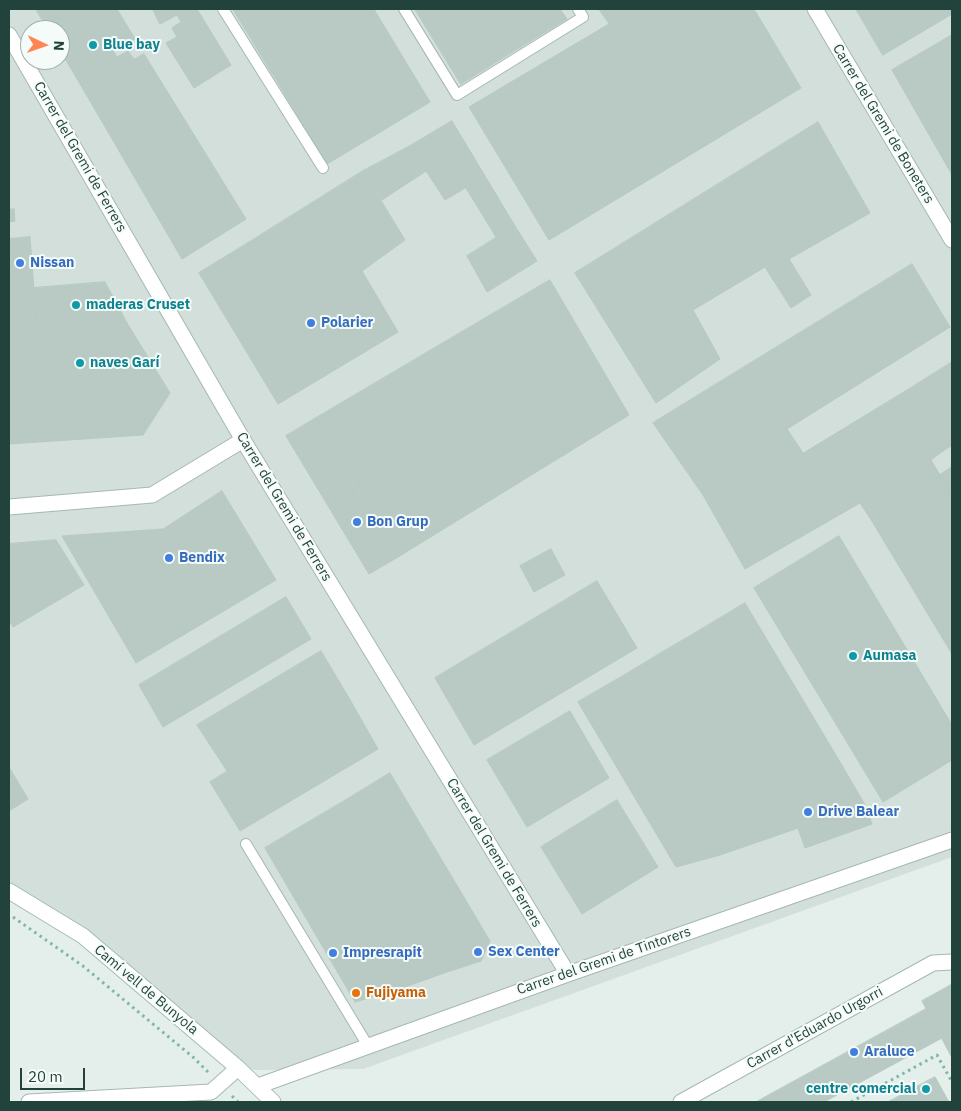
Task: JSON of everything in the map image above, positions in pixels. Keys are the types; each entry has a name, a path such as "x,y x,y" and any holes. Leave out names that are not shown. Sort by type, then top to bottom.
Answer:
{"street":[{"name":"Carrer del Gremi de Boneters","path":"815,9 952,240"},
{"name":"Carrer del Gremi de Ferrers","path":"9,35 243,440 568,974"},
{"path":"9,507 152,495 243,440"},
{"name":"Carrer del Gremi de Tintorers","path":"258,1086 568,974 952,840"},
{"name":"Camí vell de Bunyola","path":"9,891 83,936 238,1068 273,1102"},
{"name":"Carrer d'Eduardo Urgorri","path":"681,1102 932,963 952,962"},
{"path":"29,1102 211,1092 238,1068"}],"lane":[{"path":"223,9 322,168"},
{"path":"404,9 457,94 583,17 578,9"},
{"path":"246,844 368,1046"}],"path":[{"path":"9,914 83,966 194,1058 238,1102"},
{"path":"851,1102 937,1055 952,1082"}],"shaded area":[{"path":"9,9 952,9 952,857 363,1069 257,1070 238,1068 83,936 9,891"}],"building":[{"name":"Blue bay","path":"36,9 117,9 135,39 113,51 117,57 128,51 134,59 83,89 70,67 70,20 42,20"},
{"path":"153,9 197,9 231,65 194,88 166,43 177,37 172,28 181,22 177,15 160,24"},
{"path":"233,9 303,9 323,43 272,73"},
{"path":"303,9 374,9 375,11 323,43"},
{"path":"415,9 488,9 514,51 461,84"},
{"path":"488,9 560,9 567,19 514,51"},
{"path":"599,9 754,9 766,29 513,180 469,107 609,24"},
{"path":"856,9 952,9 952,14 883,55"},
{"path":"375,11 430,102 377,134 323,43"},
{"path":"766,29 801,88 549,240 513,180"},
{"path":"952,35 952,172 951,173 892,70"},
{"path":"323,43 377,134 327,164 272,73"},
{"path":"144,54 246,219 182,259 83,89"},
{"path":"452,121 485,176 445,200 410,146"},
{"path":"818,122 870,213 789,259 811,295 791,308 765,267 693,310 720,359 656,403 575,273"},
{"path":"410,146 426,171 382,200 363,171"},
{"path":"363,171 405,240 362,271 291,314 248,243"},
{"path":"485,176 515,226 496,237 466,188"},
{"name":"Nissan","path":"14,209 15,221 9,222 9,210"},
{"path":"515,226 537,261 487,292 467,256"},
{"name":"Nissan","path":"30,237 37,330 9,332 9,239"},
{"name":"Polarier","path":"248,243 291,314 362,271 398,332 278,404 199,273"},
{"path":"912,264 950,327 787,429 795,441 703,495 653,423"},
{"path":"550,280 591,350 356,488 316,418"},
{"name":"maderas Cruset","path":"105,282 127,323 37,330 34,288"},
{"name":"naves Garí","path":"127,323 170,393 143,435 9,444 9,332"},
{"path":"591,350 629,415 398,557 356,488"},
{"path":"952,362 952,445 943,451 906,391"},
{"path":"906,391 943,451 931,460 940,475 870,518 860,503 745,569 703,495 795,441 803,453"},
{"name":"Bon Grup","path":"316,418 398,557 369,574 286,436"},
{"path":"952,467 952,495 940,475"},
{"path":"940,475 952,495 952,654 870,518"},
{"name":"Bendix","path":"222,491 276,580 136,663 62,536 163,529"},
{"name":"Aumasa","path":"839,536 952,725 952,760 883,802 754,588"},
{"path":"56,540 84,585 13,627 9,620 9,544"},
{"path":"551,549 565,575 534,592 520,566"},
{"path":"597,581 637,648 474,745 435,678"},
{"path":"286,597 311,639 163,727 139,685"},
{"path":"745,603 843,767 800,796 702,629"},
{"path":"702,629 800,796 759,820 661,653"},
{"path":"321,651 349,698 227,771 197,725"},
{"path":"661,653 759,820 721,843 623,676"},
{"path":"623,676 721,843 716,846 720,855 676,867 578,702"},
{"path":"349,698 378,749 240,831 210,782"},
{"path":"570,711 609,778 527,827 487,760"},
{"path":"9,767 28,799 9,811"},
{"name":"Drive Balear","path":"843,767 865,805 720,855 716,846 800,796"},
{"path":"390,773 490,941 481,961 447,972 346,800"},
{"path":"346,800 447,972 402,988 302,826"},
{"path":"617,800 658,867 582,914 541,847"},
{"path":"865,805 872,824 805,848 798,828"},
{"path":"302,826 402,988 355,1002 265,848"},
{"path":"951,985 952,988 952,1058 922,1001"},
{"path":"926,1009 942,1038 824,1102 756,1102"},
{"name":"centre comercial","path":"935,1077 949,1102 888,1102"}],"place":[{"name":"Blue bay","path":"93,45"},
{"name":"Nissan","path":"20,263"},
{"name":"maderas Cruset","path":"76,305"},
{"name":"Polarier","path":"311,323"},
{"name":"naves Garí","path":"80,363"},
{"name":"Bon Grup","path":"357,522"},
{"name":"Bendix","path":"169,558"},
{"name":"Aumasa","path":"853,656"},
{"name":"Drive Balear","path":"808,812"},
{"name":"Sex Center","path":"478,952"},
{"name":"Impresrapit","path":"333,953"},
{"name":"Fujiyama","path":"356,993"},
{"name":"Araluce","path":"854,1052"},
{"name":"centre comercial","path":"926,1089"}]}
